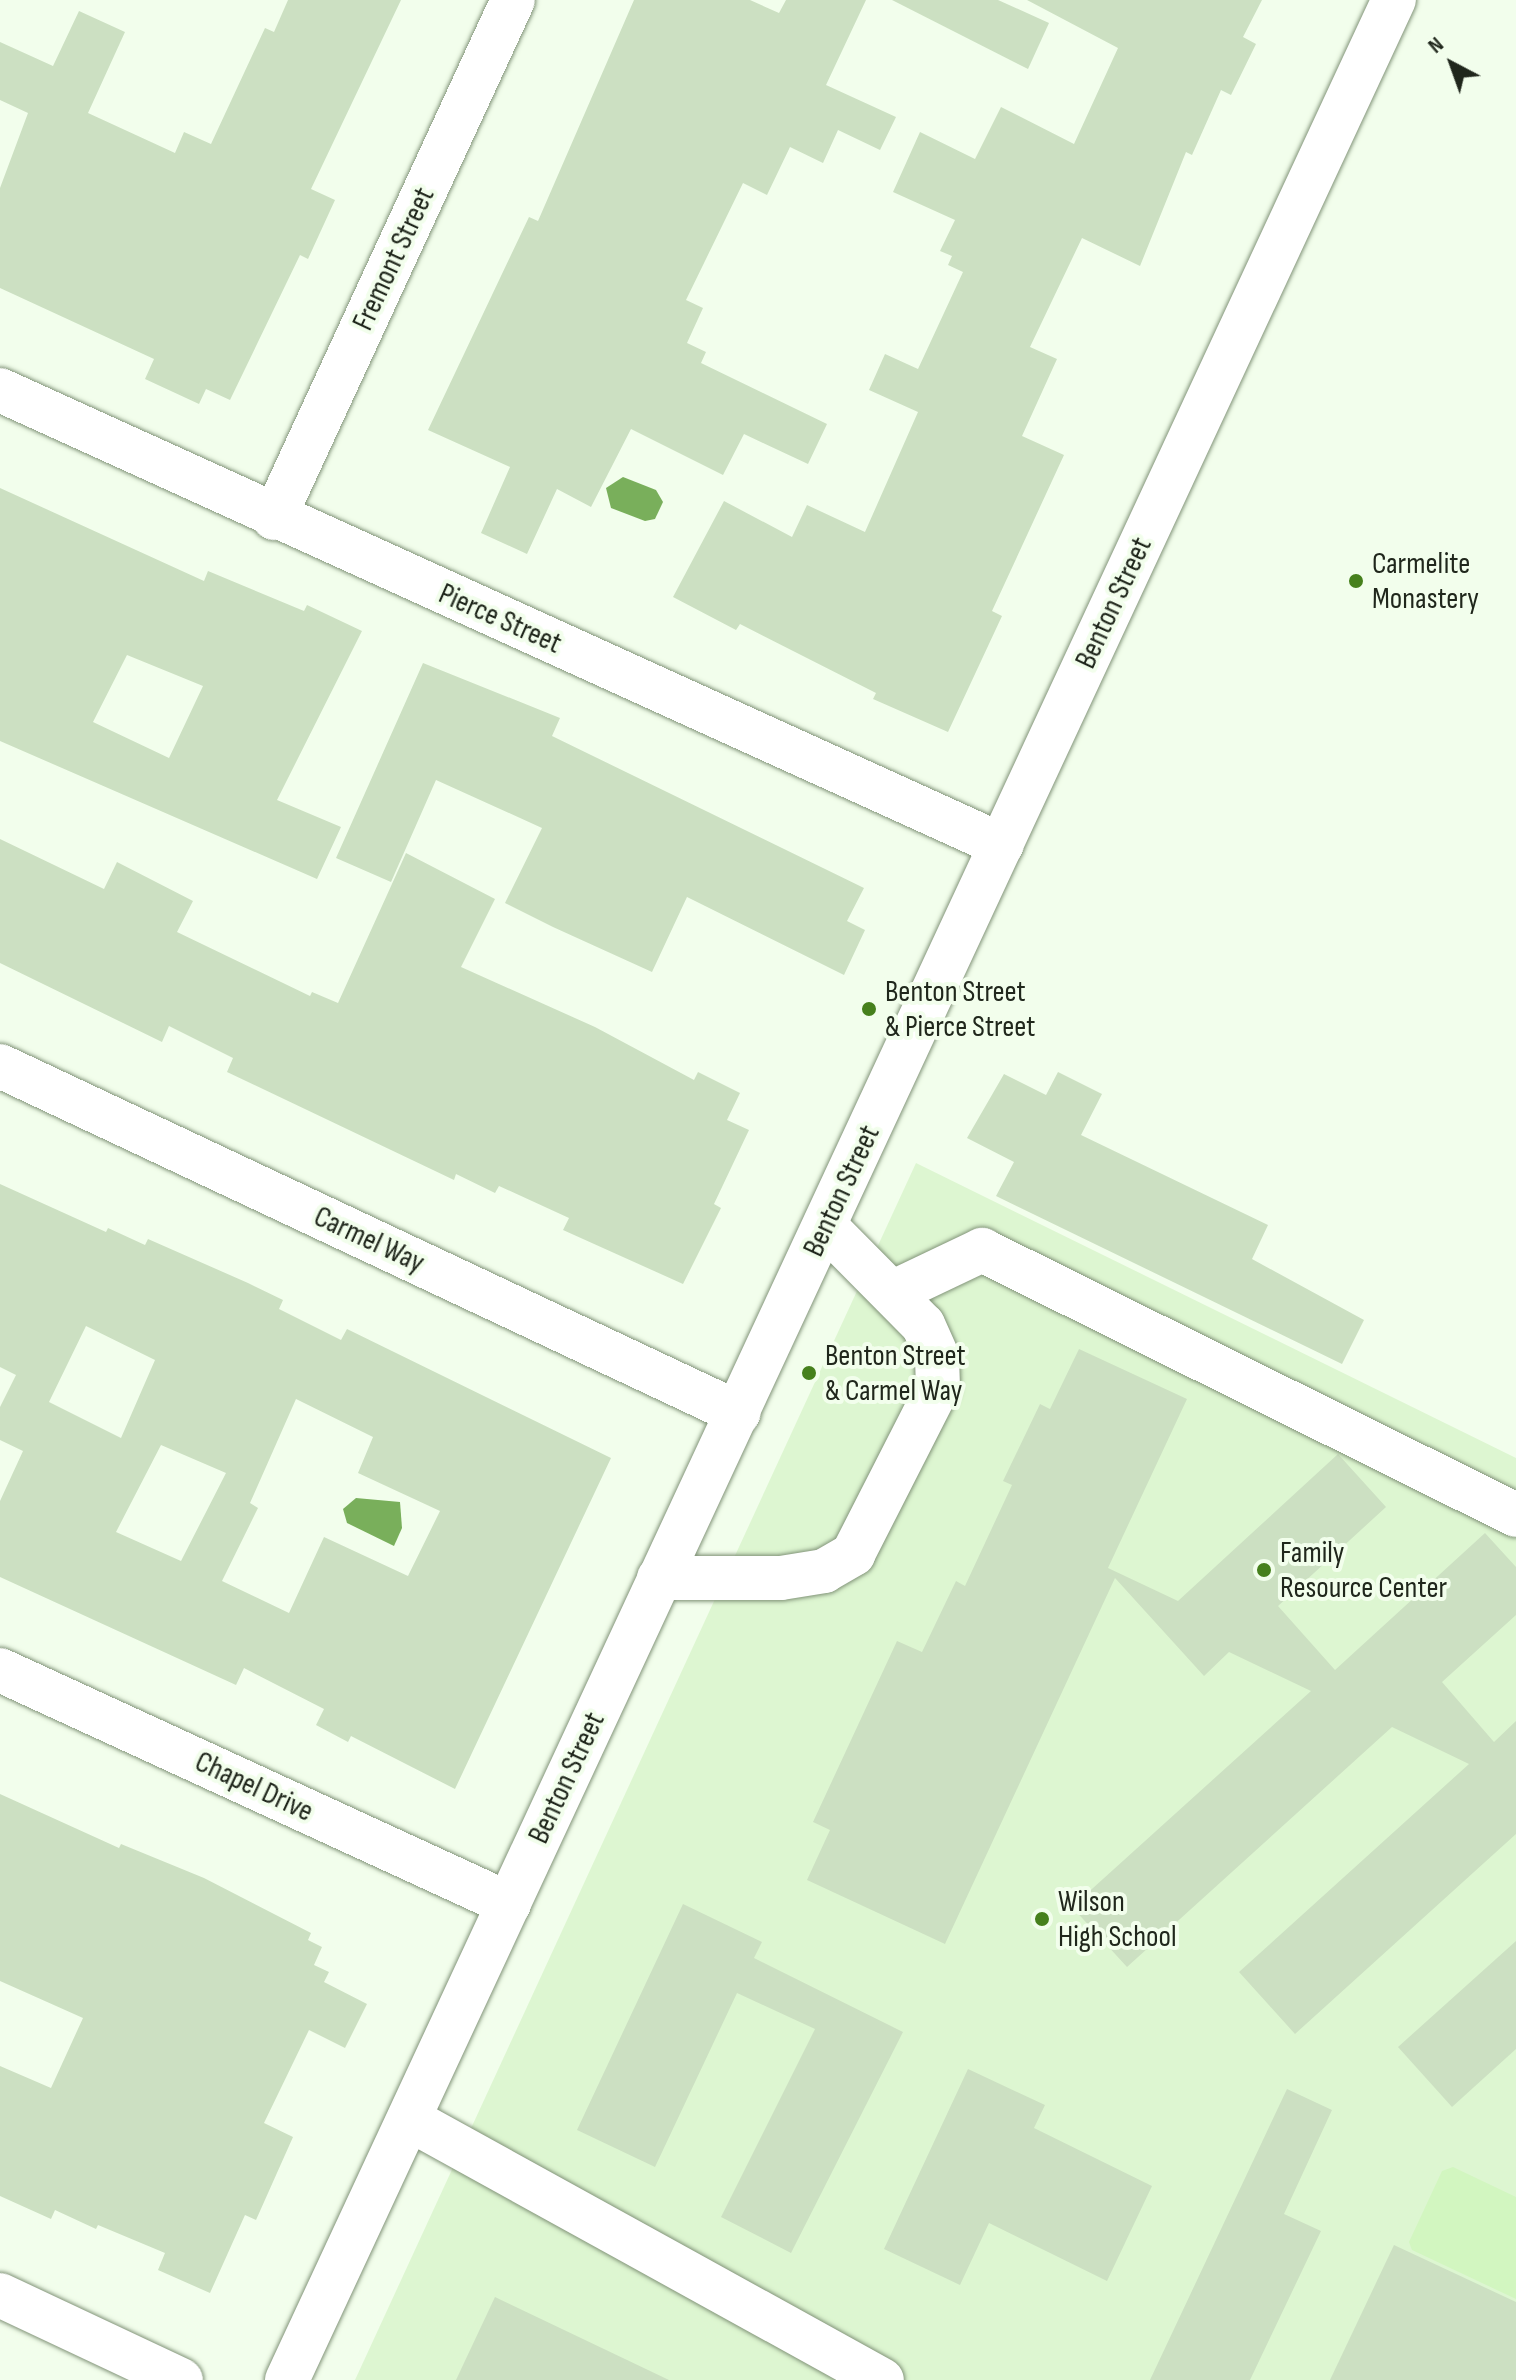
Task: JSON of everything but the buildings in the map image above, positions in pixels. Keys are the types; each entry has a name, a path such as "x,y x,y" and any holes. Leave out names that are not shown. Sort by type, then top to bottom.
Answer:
{"street":[{"name":"Fremont Street","path":"274,518 513,0"},
{"name":"Benton Street","path":"287,2380 659,1578 826,1227 1394,0"},
{"name":"Pierce Street","path":"0,390 274,518 1001,845"},
{"name":"Carmel Way","path":"0,1066 738,1413"},
{"path":"659,1578 781,1578 824,1571 853,1554 938,1387 937,1356 923,1325 894,1292 826,1227"},
{"path":"894,1292 982,1250 1516,1515"},
{"name":"Chapel Drive","path":"0,1670 509,1904"},
{"path":"409,2119 882,2380"},
{"path":"0,2295 181,2380"}],"shaded area":[{"path":"623,477 656,490 663,502 655,519 645,521 611,508 606,488"},
{"name":"Wilson High School","path":"916,1163 1516,1458 1516,2380 355,2380"},
{"path":"356,1498 400,1502 402,1528 394,1546 347,1523 343,1509"},
{"path":"1453,2167 1516,2197 1516,2299 1412,2250 1409,2242 1442,2171"}],"place":[{"name":"Carmelite Monastery","path":"1356,581"},
{"name":"Benton Street & Pierce Street","path":"869,1009"},
{"name":"Benton Street & Carmel Way","path":"809,1373"},
{"name":"Family Resource Center","path":"1264,1570"},
{"name":"Wilson High School","path":"1042,1919"}]}
